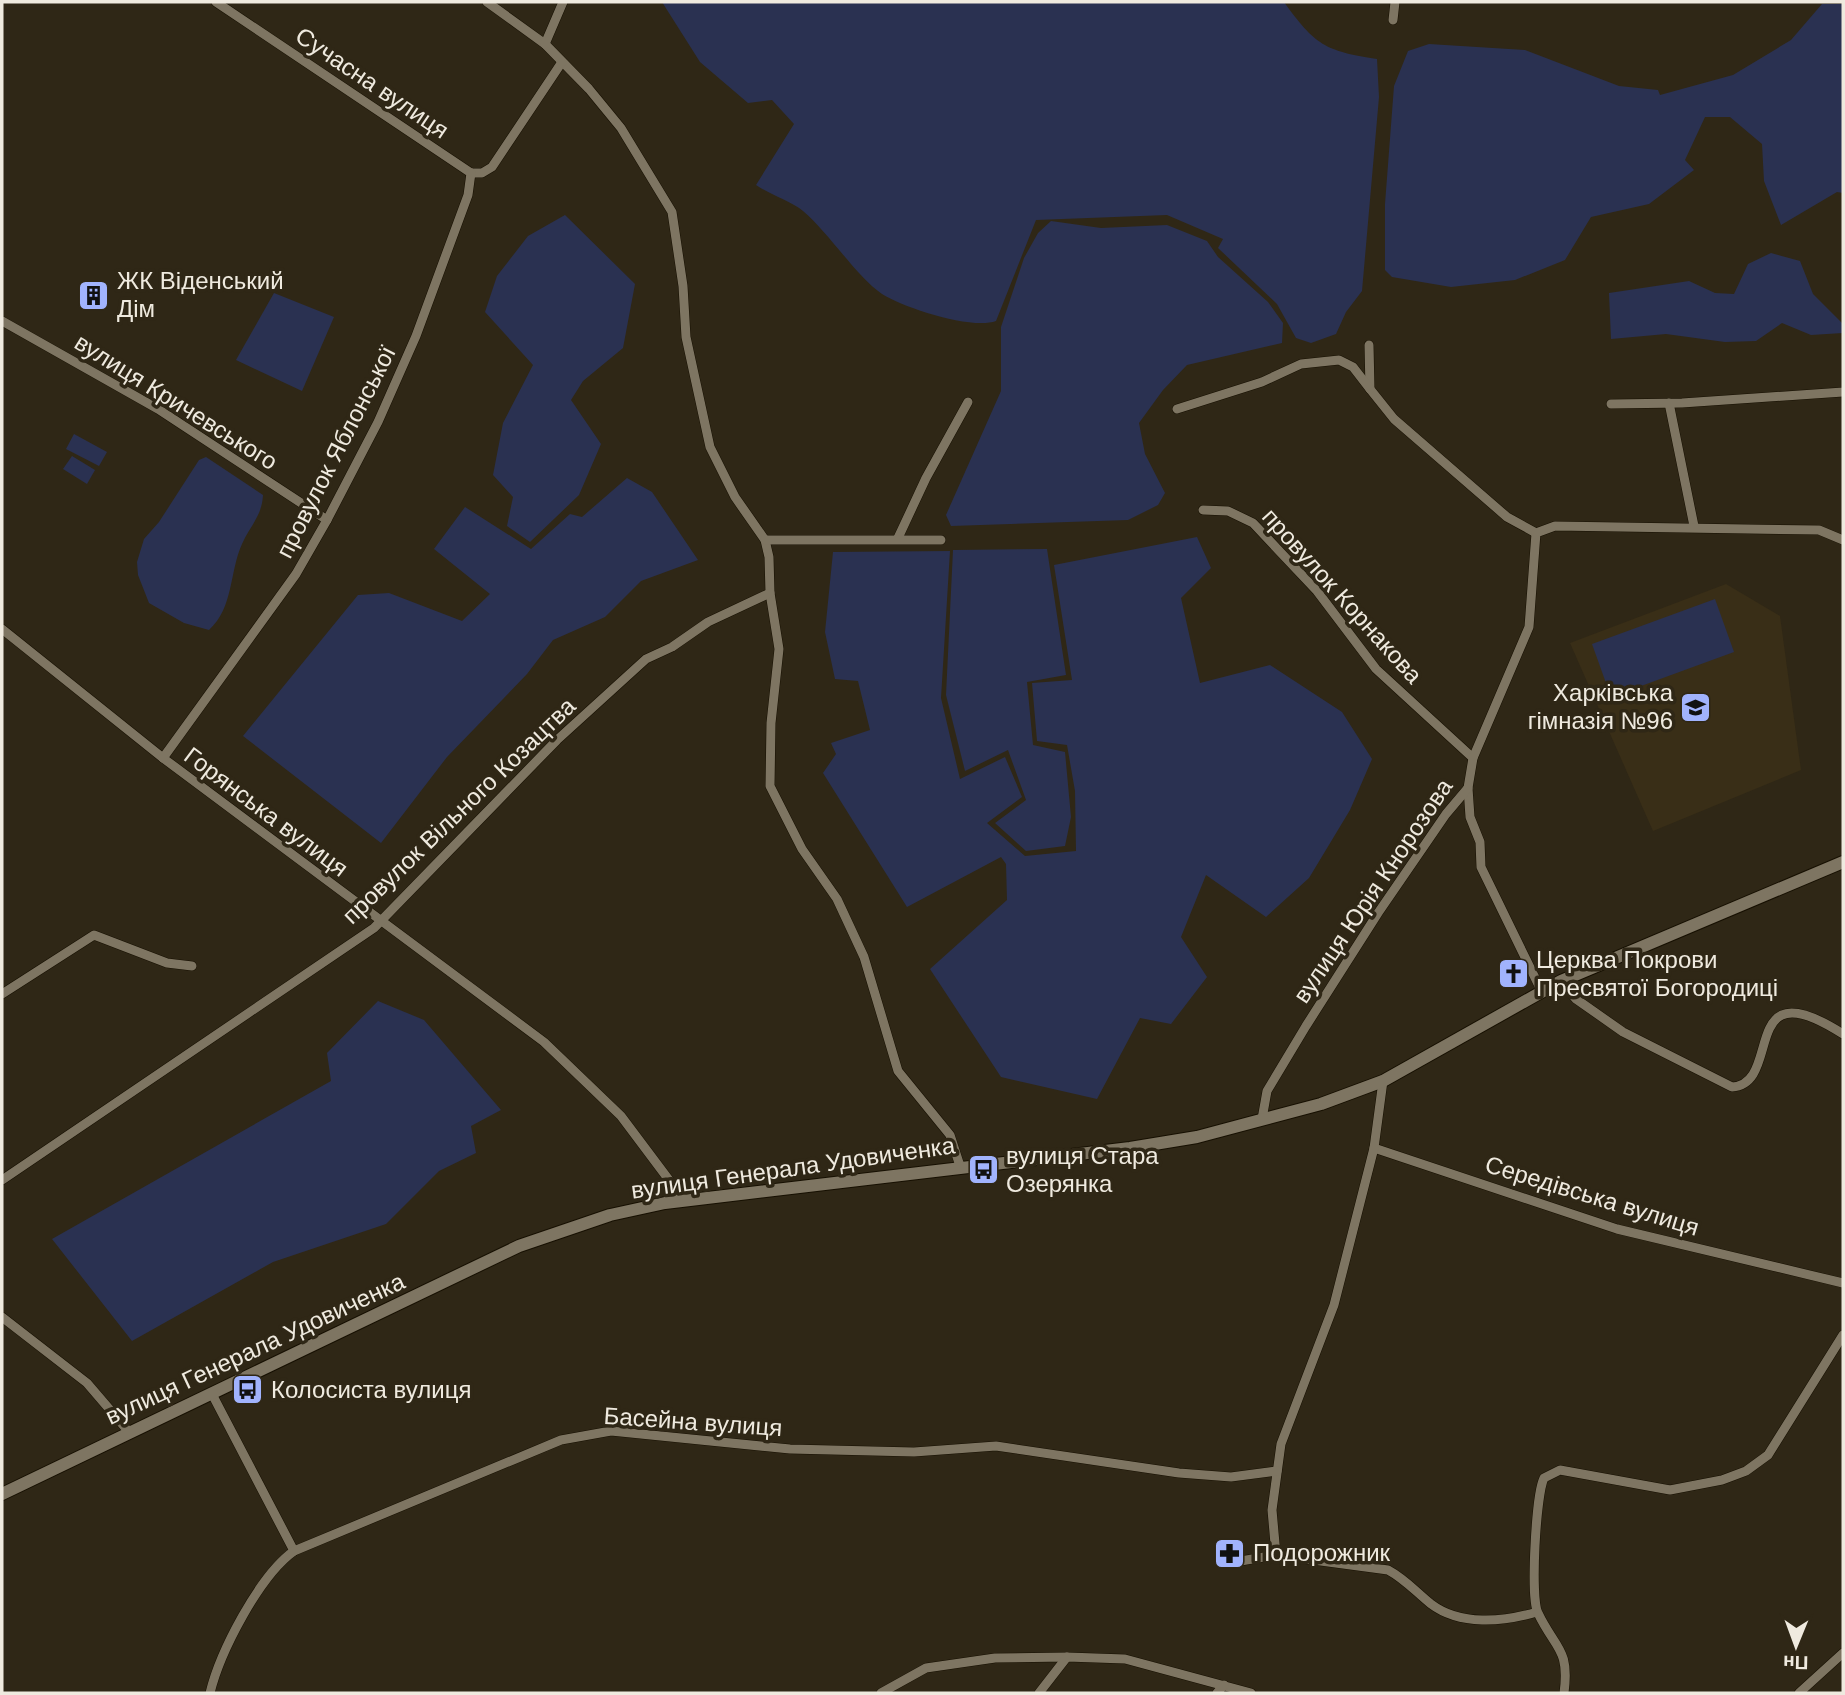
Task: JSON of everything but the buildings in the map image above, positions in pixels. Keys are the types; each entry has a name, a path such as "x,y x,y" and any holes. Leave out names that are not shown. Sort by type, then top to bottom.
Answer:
{"main road":[{"name":"вулиця Генерала Удовиченка","path":"2,1494 519,1246 610,1215 684,1200 1129,1148 1197,1137 1321,1104 1383,1081 1541,990 1843,862"}],"street":[{"name":"Сучасна вулиця","path":"216,2 471,173"},
{"path":"487,2 544,44 621,128 672,212 683,286 686,337 710,447 735,498 765,540 769,557 770,593 779,649 771,723 770,786 802,849 837,899 858,945 898,1071 950,1135 960,1166"},
{"path":"544,44 563,2"},
{"path":"1393,19 1395,2"},
{"path":"471,173 482,173 492,167 562,62"},
{"name":"провулок Яблонської","path":"163,758 296,574 327,520 378,422 416,336 468,195 471,173"},
{"name":"вулиця Кричевського","path":"2,321 158,409 327,520"},
{"path":"1369,345 1370,389"},
{"path":"1177,409 1262,382 1301,364 1339,360 1353,367 1394,419 1507,517 1536,533 1555,526 1694,526 1819,530 1843,540"},
{"path":"1611,404 1843,392"},
{"path":"898,538 926,478 968,402"},
{"path":"1669,403 1694,526"},
{"name":"провулок Корнакова","path":"1203,510 1228,511 1253,523 1317,591 1376,670 1473,758"},
{"name":"вулиця Юрія Кнорозова","path":"1262,1119 1267,1091 1306,1026 1378,913 1446,814 1468,788 1473,758 1529,627 1536,533"},
{"path":"765,540 942,540"},
{"name":"провулок Вільного Козацтва","path":"2,1180 380,922 557,740 646,659 672,647 708,622 770,593"},
{"name":"Горянська вулиця","path":"2,630 163,758 544,1042 621,1116 684,1200"},
{"path":"1468,788 1470,817 1480,842 1481,867 1541,990"},
{"path":"2,994 94,935 167,963 192,966"},
{"path":"1561,981 1576,999 1623,1032 1732,1087 1749,1080 1757,1067 1772,1021 1780,1016 1799,1013 1843,1034"},
{"path":"1276,1555 1272,1510 1281,1444 1334,1305 1374,1148 1383,1081"},
{"name":"Середівська вулиця","path":"1374,1148 1617,1229 1843,1283"},
{"path":"2,1317 87,1383 129,1432"},
{"path":"1564,1693 1565,1658 1536,1612 1535,1548 1540,1489 1549,1474 1560,1470 1670,1489 1722,1480 1745,1471 1768,1455 1843,1335"},
{"path":"212,1394 294,1551"},
{"name":"Басейна вулиця","path":"210,1693 231,1639 280,1561 294,1551 561,1440 611,1431 790,1449 914,1452 996,1446 1180,1473 1231,1476 1277,1471"},
{"path":"1229,1563 1276,1555 1388,1570 1402,1577 1432,1604 1459,1618 1492,1619 1536,1612"},
{"path":"1798,1693 1843,1653"},
{"path":"1039,1693 1068,1657"},
{"path":"881,1693 926,1668 995,1658 1068,1657 1125,1659 1251,1693"},
{"path":"1217,1693 1224,1685"}],"shaded area":[{"path":"662,2 1284,2 1304,28 1323,44 1345,53 1377,59 1379,97 1362,291 1346,312 1336,334 1311,343 1296,338 1277,304 1218,248 1223,239 1167,215 1036,220 996,321 971,323 955,320 892,300 872,286 852,266 803,211 756,185 794,124 772,100 748,103 700,62"},
{"path":"1822,4 1843,4 1843,193 1837,192 1781,225 1764,181 1762,144 1730,117 1705,117 1685,160 1694,170 1649,204 1591,217 1565,260 1515,280 1451,287 1392,277 1385,270 1385,204 1394,86 1408,51 1429,44 1525,50 1619,86 1658,90 1660,95 1733,75 1791,40"},
{"path":"565,215 635,284 623,348 583,381 571,400 601,444 579,495 530,542 507,526 513,497 493,475 503,423 533,365 485,312 497,276 528,236"},
{"path":"1051,221 1101,228 1167,225 1207,241 1218,257 1268,302 1283,323 1282,343 1187,365 1163,390 1139,423 1145,454 1165,493 1158,505 1128,520 951,526 946,515 1001,391 1001,327 1024,258 1038,233"},
{"path":"1771,253 1800,261 1813,294 1843,324 1843,333 1811,335 1782,323 1756,341 1725,342 1666,334 1611,339 1609,293 1689,281 1715,293 1734,294 1748,264"},
{"path":"274,293 334,317 302,391 236,360"},
{"path":"74,434 107,452 99,466 66,449"},
{"path":"72,456 95,470 87,484 63,469"},
{"path":"206,457 263,495 258,515 238,555 223,611 209,630 184,623 149,603 138,575 137,562 144,539 159,522 199,460"},
{"path":"627,478 652,492 698,560 641,581 605,617 553,640 527,674 447,757 381,843 243,736 358,595 389,593 462,621 490,594 434,549 465,507 531,549 570,514 582,517"},
{"path":"1197,537 1211,568 1181,598 1200,683 1270,665 1342,712 1372,759 1350,810 1309,878 1266,917 1206,875 1181,937 1207,977 1171,1024 1140,1018 1097,1099 1001,1077 930,969 1007,900 1006,864 1001,857 907,907 823,773 836,754 831,743 870,730 858,681 835,679 825,632 833,552 950,551 941,698 960,779 1005,757 1022,797 987,823 1025,856 1076,851 1075,791 1067,745 1037,741 1032,683 1072,680 1054,565"},
{"path":"1047,549 1066,675 1027,682 1033,745 1065,752 1071,817 1065,846 1026,851 995,823 1026,800 1008,750 965,771 946,695 953,550"},
{"name":"Харківська гімназія №96","path":"1726,584 1780,616 1801,770 1653,831 1570,643"},
{"path":"1715,599 1734,652 1611,697 1592,644"},
{"path":"378,1001 424,1020 501,1110 471,1126 476,1153 439,1171 386,1224 273,1262 132,1341 52,1239 331,1081 327,1053"}],"place":[{"name":"ЖК Віденський Дім","path":"94,295"},
{"name":"Харківська гімназія №96","path":"1696,707"},
{"name":"Церква Покрови Пресвятої Богородиці","path":"1513,974"},
{"name":"вулиця Стара Озерянка","path":"983,1170"},
{"name":"Колосиста вулиця","path":"248,1390"},
{"name":"Подорожник","path":"1230,1553"}]}
